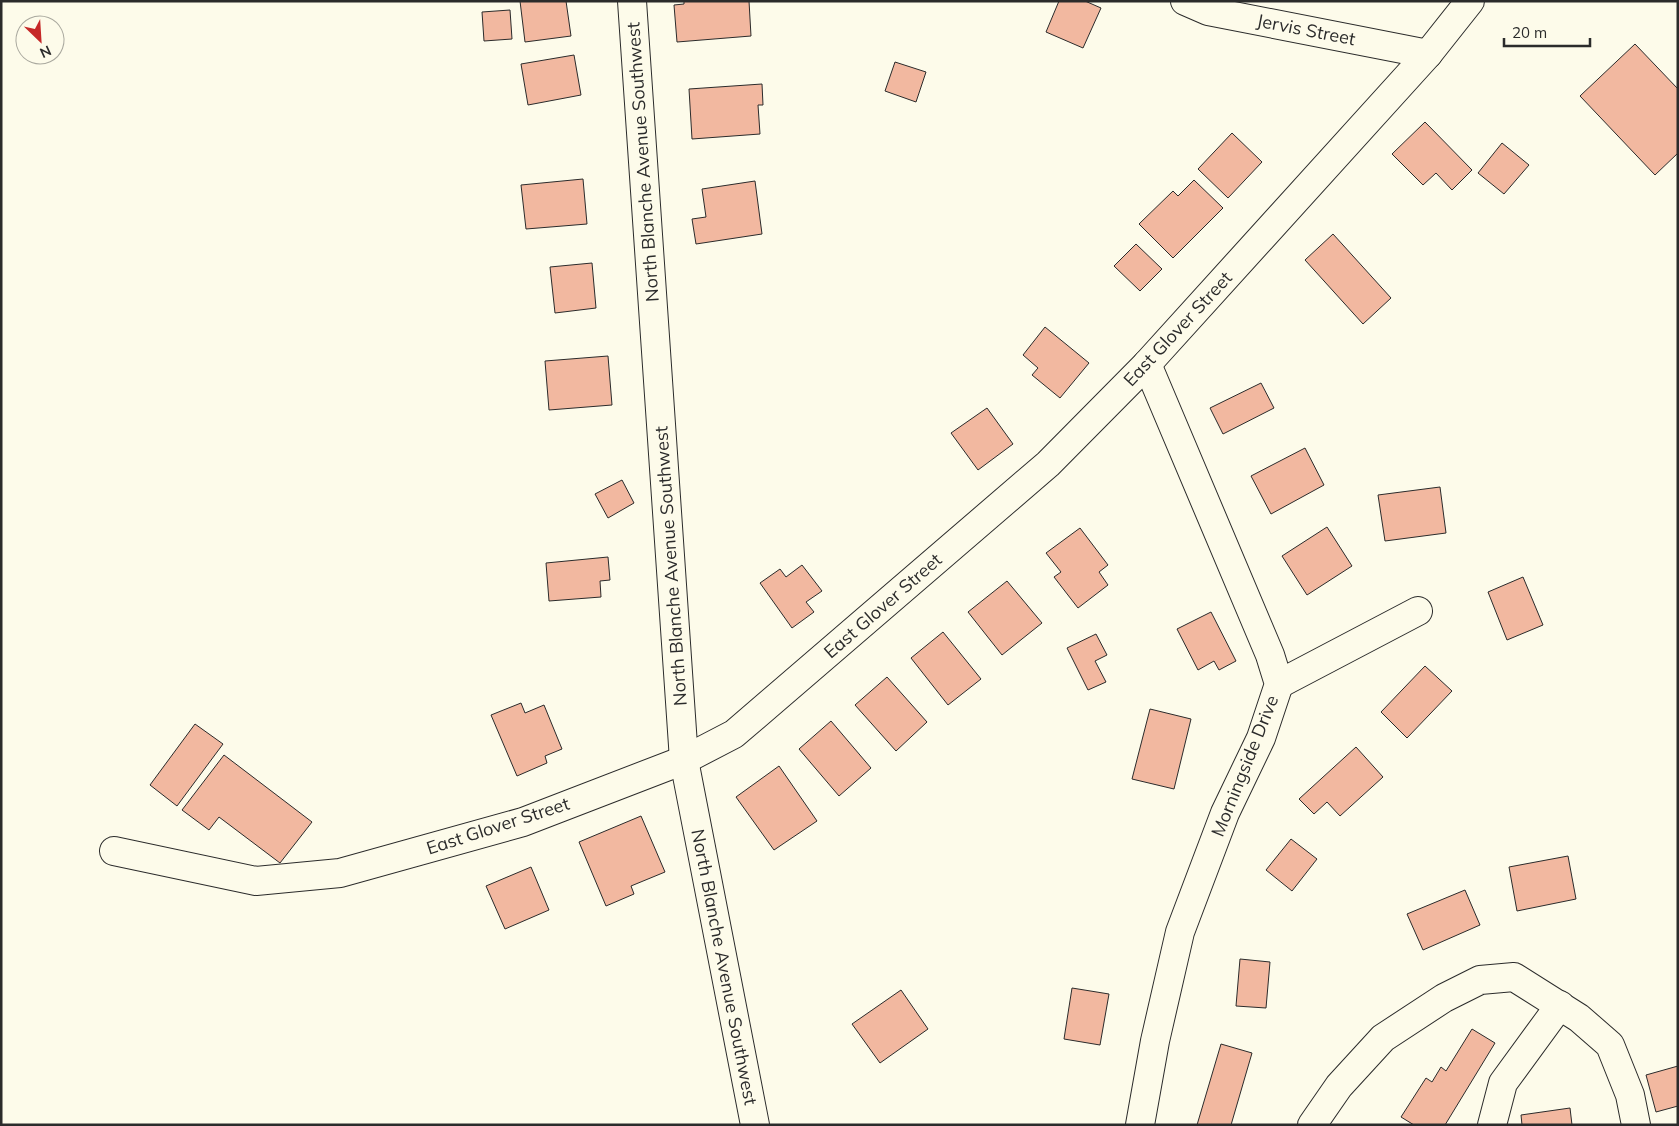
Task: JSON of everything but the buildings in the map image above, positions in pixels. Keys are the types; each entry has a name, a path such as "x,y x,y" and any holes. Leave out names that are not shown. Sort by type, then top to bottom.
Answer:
{"street":[{"name":"North Blanche Avenue Southwest","path":"632,1 684,760 755,1125"},
{"name":"Jervis Street","path":"1185,1 1208,11 1428,54"},
{"name":"East Glover Street","path":"114,851 256,881 340,874 523,822 684,760 734,734 1048,464 1147,364 1428,54 1470,1"},
{"name":"Morningside Drive","path":"1140,1125 1155,1041 1180,932 1225,813 1260,738 1279,684 1266,646 1147,364"},
{"path":"1279,684 1418,611"},
{"path":"1312,1125 1339,1086 1383,1038 1444,998 1480,980 1514,977 1560,1005 1610,1046 1630,1095 1636,1125"},
{"path":"1492,1125 1503,1083 1560,1005"},
{"path":"1499,1125 1500,1091"}]}
